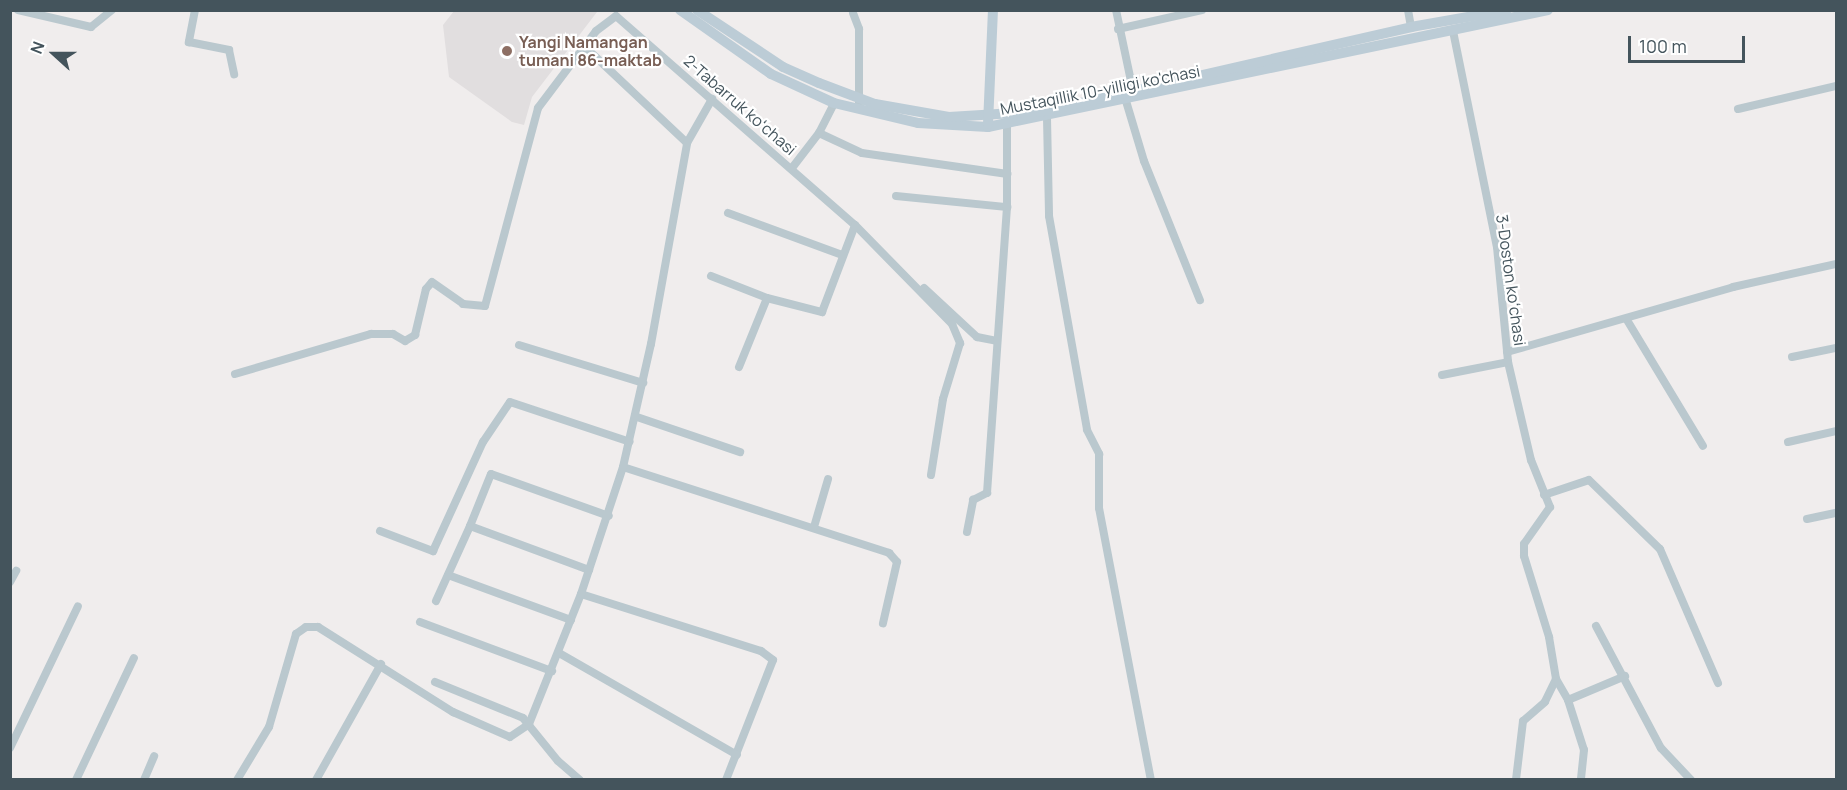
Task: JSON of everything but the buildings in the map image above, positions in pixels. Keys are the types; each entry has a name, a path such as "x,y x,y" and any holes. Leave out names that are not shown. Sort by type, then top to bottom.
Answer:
{"main road":[{"name":"Mustaqillik 10-yilligi ko'chasi","path":"680,10 771,74 834,103 859,105"},
{"name":"Mustaqillik 10-yilligi ko'chasi","path":"697,10 783,67 859,105 918,123 1047,118 1411,27 1507,10"},
{"path":"988,122 993,10"},
{"name":"Mustaqillik 10-yilligi ko'chasi","path":"1007,121 1548,10"}],"street":[{"path":"18,10 91,27 112,10"},
{"path":"195,10 189,43 229,50 234,74"},
{"path":"1116,10 1130,96 1144,162 1200,300"},
{"path":"1118,29 1202,10"},
{"path":"1408,10 1411,27"},
{"path":"235,374 371,334 393,334 405,341 416,335 426,289 432,282 464,304 485,306 538,108 584,46 615,13"},
{"name":"2-Tabarruk koʻchasi","path":"615,13 855,225 867,240 943,314 961,339 943,399 931,475"},
{"path":"854,13 859,29 859,105"},
{"name":"3-Doston koʻchasi","path":"1453,31 1497,247 1509,362 1544,495 1550,507 1524,544 1524,556 1550,637 1556,679 1568,700 1584,750 1581,780"},
{"path":"584,46 687,143"},
{"path":"1738,109 1836,86"},
{"path":"237,780 269,727 297,634 306,627 318,627 381,664 453,712 510,737 530,724 559,653 609,516 637,417 687,143 712,99"},
{"name":"2-Tabarruk koʻchasi","path":"792,168 819,133 834,103"},
{"path":"1047,118 1048,216 1087,430 1099,454 1099,508 1151,780"},
{"path":"967,532 973,500 987,493 1006,207 1007,121"},
{"name":"2-Tabarruk koʻchasi","path":"819,133 862,153 1007,174"},
{"path":"896,196 1006,207"},
{"path":"728,213 842,255"},
{"path":"711,276 767,298 822,312 855,225"},
{"name":"2-Tabarruk koʻchasi","path":"867,240 875,242 977,337 997,341"},
{"path":"1507,352 1627,320 1733,287 1836,264"},
{"path":"740,367 767,298"},
{"path":"1627,320 1703,446"},
{"path":"519,345 643,383"},
{"path":"1792,357 1836,348"},
{"path":"1442,375 1509,362"},
{"path":"380,531 433,551 483,442 510,402 630,442"},
{"path":"637,417 740,452"},
{"path":"1788,442 1836,431"},
{"path":"623,467 814,527 895,556 883,623"},
{"path":"436,600 491,474 609,516"},
{"path":"814,527 828,479"},
{"path":"1544,495 1589,480 1660,549 1718,683"},
{"path":"1807,519 1836,513"},
{"path":"470,526 590,570"},
{"path":"10,582 16,571"},
{"path":"448,575 571,620"},
{"path":"581,594 760,651 773,660 738,755 726,780"},
{"path":"10,748 78,606"},
{"path":"420,622 552,671"},
{"path":"1596,626 1625,676 1661,748 1691,780"},
{"path":"559,653 738,755"},
{"path":"76,780 134,658"},
{"path":"316,780 381,664"},
{"path":"1568,700 1625,676"},
{"path":"1516,780 1523,721 1545,702 1556,679"},
{"path":"435,682 530,724 558,761 580,780"},
{"path":"144,780 154,756"}],"shaded area":[{"name":"Yangi Namangan tumani 86-maktab","path":"594,10 597,12 532,97 524,125 512,122 449,77 443,25 454,11"}],"place":[{"name":"Yangi Namangan tumani 86-maktab","path":"507,51"}]}
